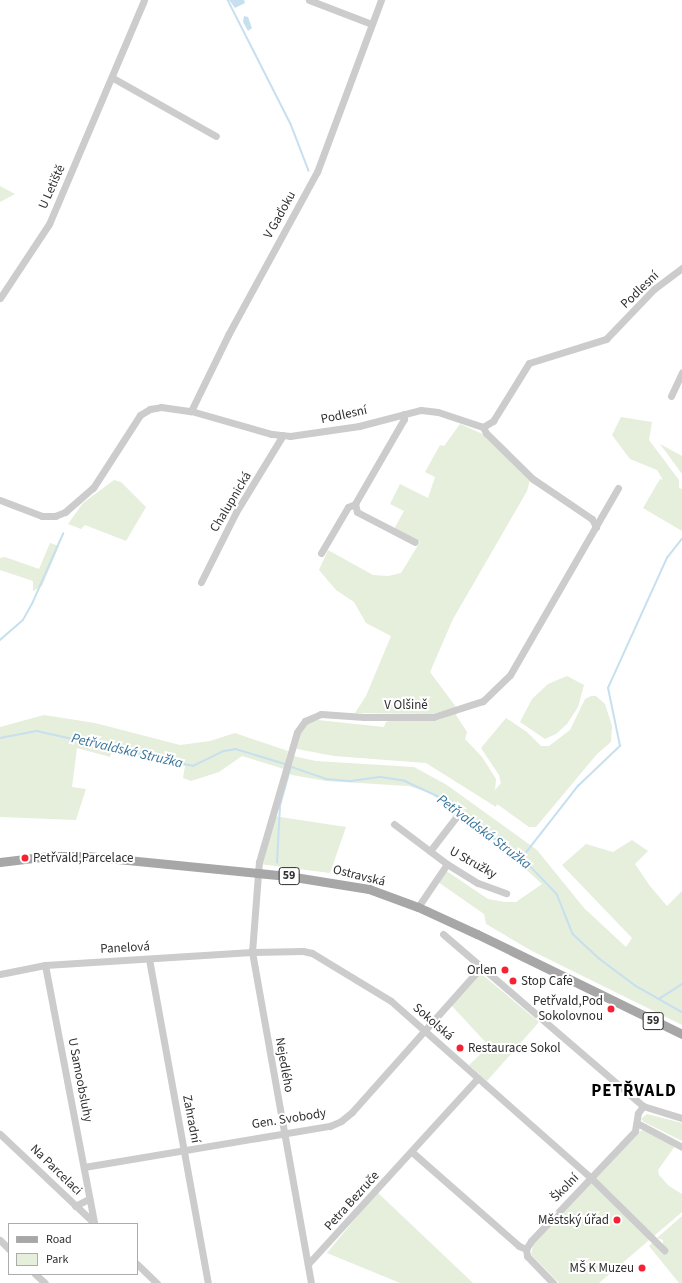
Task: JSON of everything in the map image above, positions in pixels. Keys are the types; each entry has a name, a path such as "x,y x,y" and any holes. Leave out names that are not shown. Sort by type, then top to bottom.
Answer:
{"main road":[{"name":"Ostravská","path":"0,862 50,856 87,856 258,873 345,884 369,889 418,907 682,1034"}],"street":[{"name":"U Letiště","path":"0,298 49,224 113,78 144,0"},
{"path":"309,0 372,24"},
{"name":"V Gaďoku","path":"191,411 228,335 317,172 381,0"},
{"path":"113,78 216,136"},
{"name":"Podlesní","path":"0,500 42,516 55,516 76,506 93,488 140,416 150,409 161,407 191,411 283,435 322,433 421,410 438,412 483,426 493,421 528,363 606,339 654,289 682,268"},
{"path":"671,396 682,372"},
{"path":"321,553 348,507 355,504 404,419 404,414"},
{"path":"483,426 486,433 533,479 592,519 596,527"},
{"name":"Chalupnická","path":"201,582 236,512 283,435"},
{"name":"V Olšině","path":"258,873 297,732 306,721 321,714 364,717 433,717 483,702 510,675 618,488"},
{"path":"355,504 357,512 415,542"},
{"name":"U Stružky","path":"430,851 457,816"},
{"name":"U Stružky","path":"394,824 447,864 478,883 506,893"},
{"path":"418,907 447,864"},
{"name":"Nejedlého","path":"258,873 252,952 311,1283"},
{"path":"443,934 643,1106 682,1118"},
{"name":"Sokolská","path":"252,952 303,951 312,953 391,1001 592,1178 660,1242 664,1250"},
{"name":"Panelová","path":"0,974 45,965 252,952"},
{"name":"Zahradní","path":"149,959 208,1283"},
{"name":"U Samoobsluhy","path":"45,965 94,1223"},
{"name":"Gen. Svobody","path":"84,1167 284,1131 330,1126 341,1121 352,1112 480,967"},
{"name":"Petra Bezruče","path":"308,1264 412,1152 478,1078"},
{"name":"Školní","path":"526,1249 531,1241 636,1132 638,1113 643,1106"},
{"path":"637,1123 682,1147"},
{"name":"Na Parcelaci","path":"0,1134 93,1223"},
{"path":"412,1152 519,1246 526,1249 527,1256 553,1283"},
{"path":"75,1206 89,1199"},
{"path":"138,1265 157,1283"},
{"path":"36,1275 45,1283"}],"green space":[{"path":"0,186 15,194 0,202"},
{"path":"621,417 652,422 649,440 679,480 679,488 682,489 682,531 643,508 660,479 663,480 657,470 630,459 612,435"},
{"path":"460,424 485,435 530,480 527,491 453,619 430,672 456,707 432,714 355,713 366,696 391,636 366,623 354,602 336,590 319,570 328,550 373,575 388,576 401,573 420,542 394,529 404,511 390,504 400,484 428,498 435,477 425,472 440,445 444,446"},
{"path":"660,444 682,456 682,474"},
{"path":"114,480 121,482 146,507 126,541 85,525 81,529 68,524 83,503"},
{"path":"50,543 59,546 42,586 33,591 33,581 0,570 0,558 5,557 39,569"},
{"path":"567,676 584,685 578,707 567,724 556,734 545,739 520,722 532,699 548,684"},
{"path":"591,696 596,696 605,704 612,726 611,742 597,754 536,827 529,827 497,804 496,807 426,763 334,756 297,749 294,742 307,722 318,720 384,727 386,722 389,721 434,717 458,710 456,715 467,732 465,739 482,757 496,779 495,790 501,783 499,775 481,748 506,718 527,732 541,746 549,746 570,730 585,699"},
{"path":"44,715 95,723 180,745 210,741 235,733 288,751 284,769 242,756 219,772 191,781 183,778 185,766 112,751 110,757 77,748 72,787 86,789 76,820 0,817 0,727"},
{"path":"293,756 316,761 414,767 447,785 537,850 584,908 626,947 632,938 562,865 586,844 613,852 632,840 648,851 635,864 650,886 667,906 682,891 682,1025 532,951 486,924 484,914 438,882 445,870 488,899 505,902 516,902 542,884 499,845 430,793 409,786 326,781 292,775 288,773"},
{"path":"274,816 346,827 330,873 260,864"},
{"path":"479,972 539,1022 487,1081 469,1065 489,1046 451,1005"},
{"path":"647,1114 682,1123 682,1141 644,1122 641,1119"},
{"path":"644,1130 675,1146 658,1170 659,1175 669,1186 682,1194 682,1212 599,1283 559,1283 531,1255 533,1245 640,1131"},
{"path":"377,1192 473,1283 400,1283 327,1253"},
{"path":"682,1216 682,1283 679,1283 649,1246 653,1242 663,1245 663,1240 657,1238"}],"water":[{"path":"229,0 244,0 245,3 235,8"},
{"path":"244,16 248,17 252,28 248,31 243,22"}],"waterway":[{"path":"228,0 291,124 309,171"},
{"path":"0,640 23,620 32,604 63,534"},
{"path":"521,859 578,786 620,746 608,688 667,558 682,539"},
{"name":"Petřvaldská Stružka","path":"0,738 37,731 193,766 224,751 236,749 285,764"},
{"name":"Petřvaldská Stružka","path":"289,766 326,779 351,781 381,777 405,781 444,799 530,866 557,894 573,934 600,959 636,986 682,1012"},
{"path":"277,863 280,806 291,766"},
{"path":"659,999 682,984"}],"place":[{"name":"Petřvald,Parcelace","path":"25,858"},
{"name":"Orlen","path":"505,970"},
{"name":"Stop Cafe","path":"513,981"},
{"name":"Petřvald,Pod Sokolovnou","path":"611,1009"},
{"name":"Restaurace Sokol","path":"460,1048"},
{"name":"Městský úřad","path":"617,1220"},
{"name":"MŠ K Muzeu","path":"642,1268"}],"district":[{"name":"PETŘVALD","path":"634,1092"}]}
